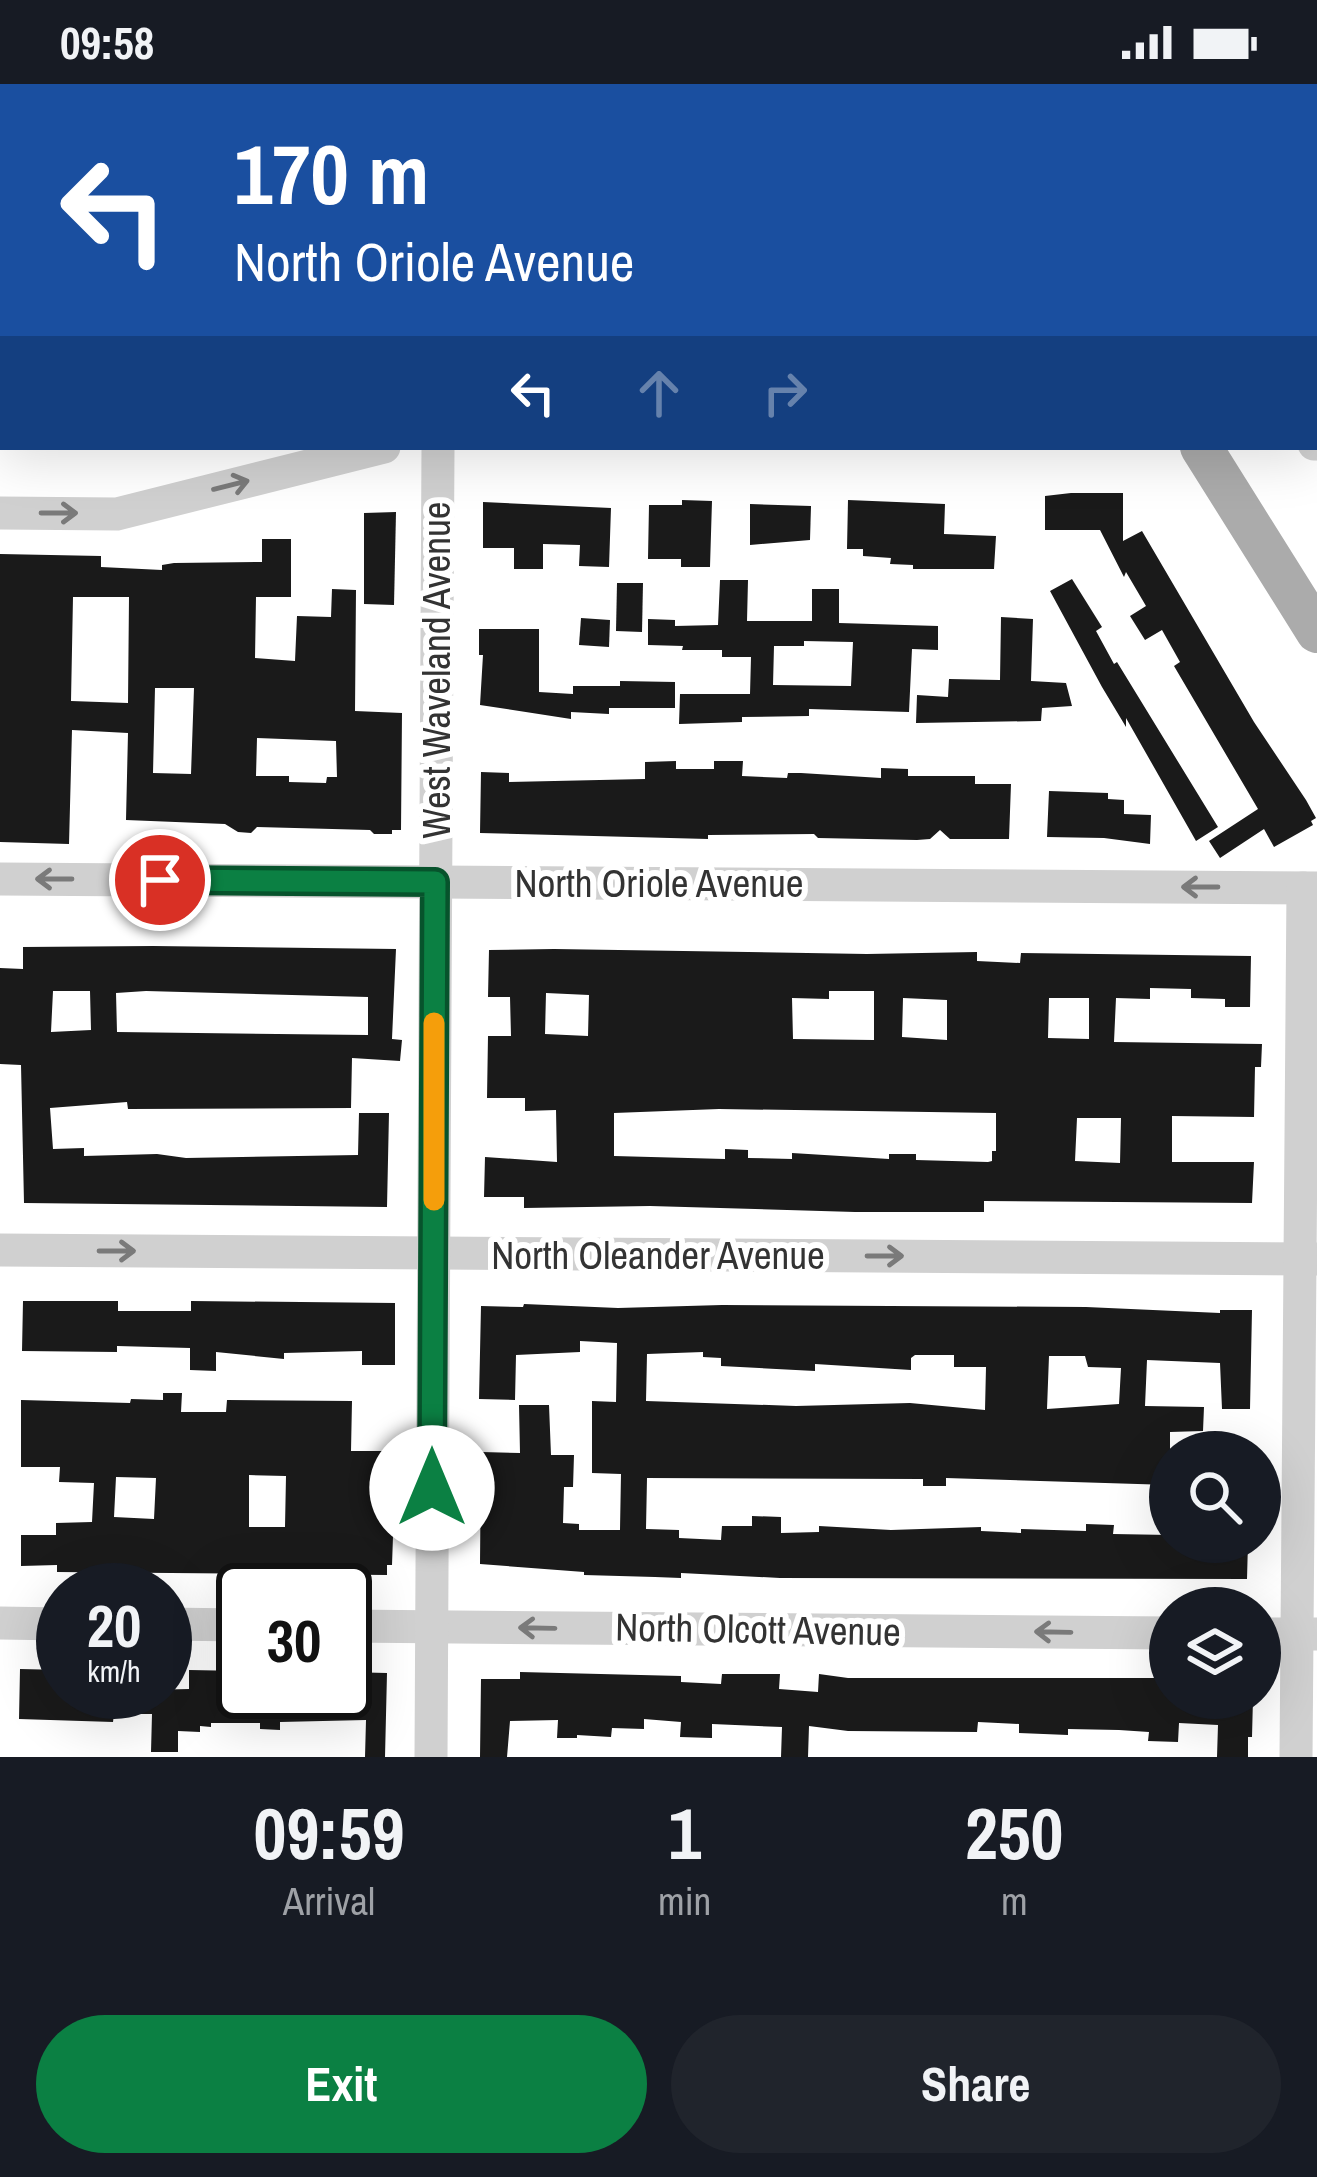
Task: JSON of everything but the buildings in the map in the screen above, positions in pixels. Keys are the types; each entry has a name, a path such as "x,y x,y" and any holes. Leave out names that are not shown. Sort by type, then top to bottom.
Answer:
{"main road":[{"path":"1203,450 1317,632"}],"street":[{"path":"0,513 117,514 372,450"},
{"name":"West Waveland Avenue","path":"431,1757 438,450"},
{"name":"North Oriole Avenue","path":"0,879 1310,888"},
{"path":"1296,1757 1307,1634 1310,888"},
{"name":"North Oleander Avenue","path":"0,1250 1309,1259"},
{"path":"0,1623 36,1624"},
{"name":"North Olcott Avenue","path":"372,1626 1149,1633"}],"slow traffic":[{"path":"434,1023 434,1200"}],"route":[{"path":"160,880 435,882 432,1488"}]}
